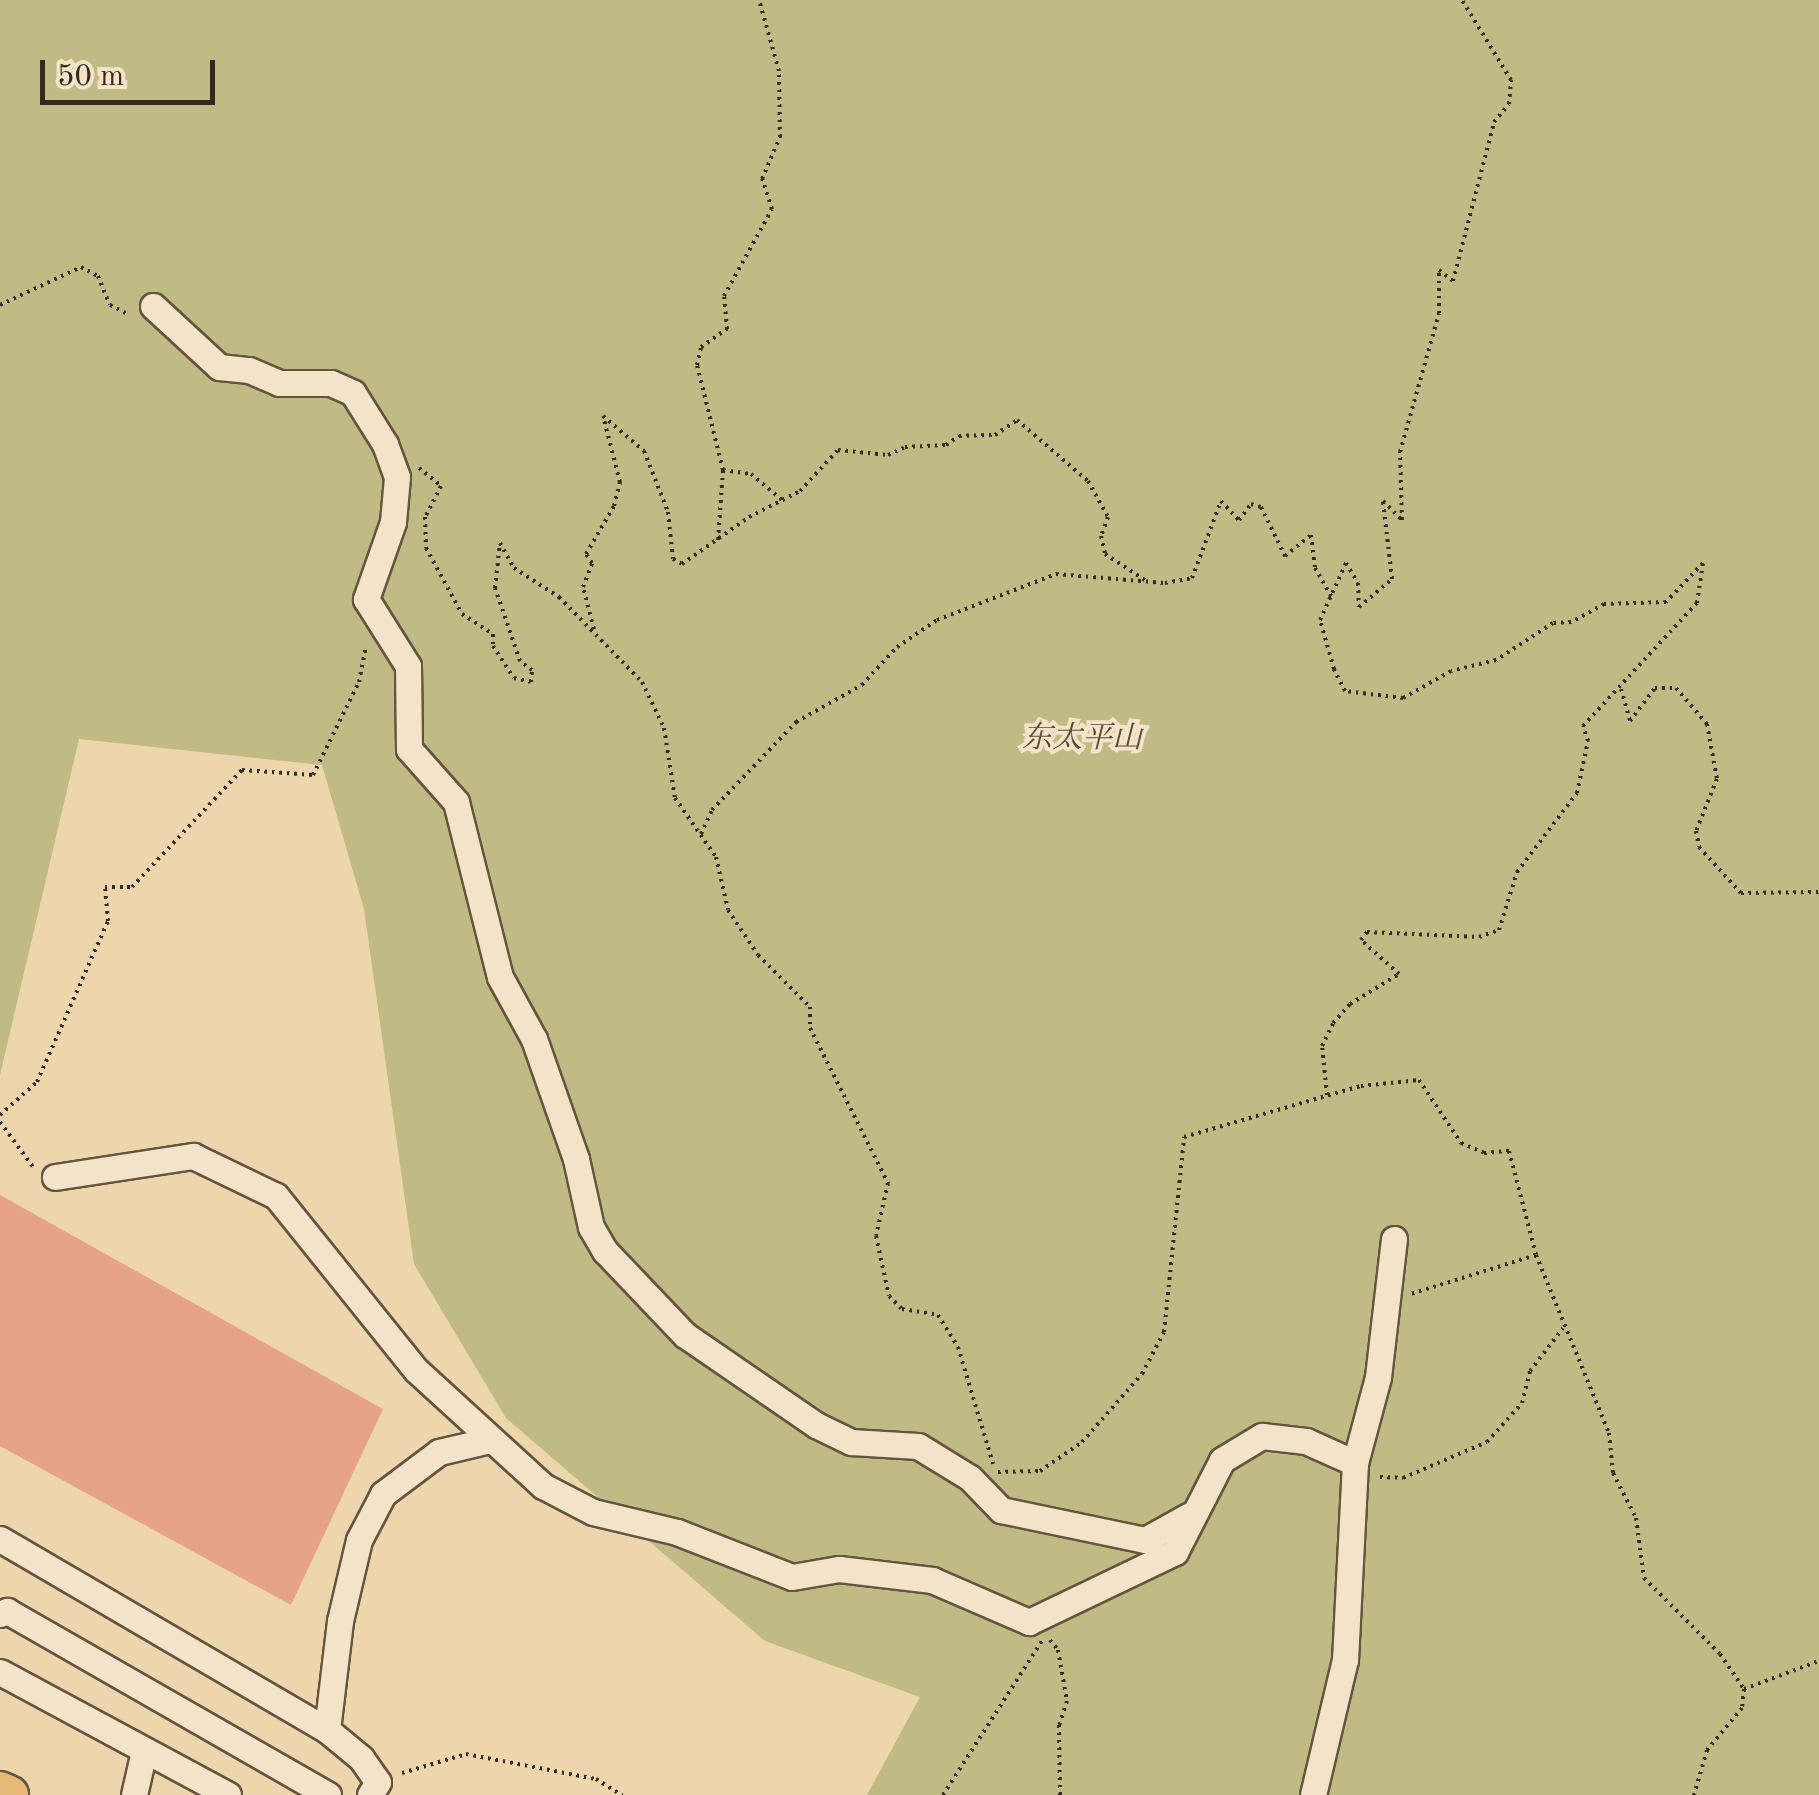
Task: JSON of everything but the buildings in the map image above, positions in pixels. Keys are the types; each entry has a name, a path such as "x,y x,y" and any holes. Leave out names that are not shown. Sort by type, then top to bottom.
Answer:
{"highway":[{"path":"0,1792 9,1795"}],"street":[{"path":"153,306 219,368 249,370 279,383 330,383 353,393 393,466 393,522 366,599 408,666 409,749 456,802 500,977 534,1039 576,1159 591,1226 606,1251 685,1335 816,1425 851,1442 918,1446 1001,1510 1058,1526 1145,1540 1190,1515"},
{"path":"55,1177 193,1156 276,1196 416,1370 543,1486 593,1512 677,1532 792,1577 838,1569 932,1580 1029,1622 1175,1552 1190,1515 1222,1460 1262,1436 1306,1441 1355,1463"},
{"path":"1313,1795 1345,1660 1355,1463 1378,1377 1394,1239"},
{"path":"327,1730 351,1573 383,1494 439,1452 490,1440"},
{"path":"0,1539 327,1730 362,1758 378,1782 372,1791"},
{"path":"0,1614 8,1610 328,1795"},
{"path":"0,1672 228,1795"},
{"path":"134,1795 144,1751"}],"path":[{"path":"718,540 722,470 697,365 701,346 726,329 724,296 772,210 762,180 780,137 778,71 759,0"},
{"path":"1326,1095 1322,1046 1333,1024 1399,974 1362,940 1367,932 1479,936 1499,930 1517,872 1576,793 1588,741 1583,726 1697,603 1703,563 1666,602 1604,604 1571,622 1554,623 1496,660 1452,670 1403,698 1345,690 1320,620 1346,563 1358,584 1359,607 1392,579 1383,501 1402,520 1400,452 1439,313 1439,270 1453,280 1494,122 1510,104 1511,80 1462,0"},
{"path":"0,305 81,267 98,276 110,305 126,316 153,306"},
{"path":"594,630 583,587 592,563 586,554 614,506 620,482 604,416 644,451 668,512 673,559 682,564 800,491 838,450 888,456 906,447 946,445 959,436 995,435 1016,420 1088,481 1108,518 1101,536 1105,554 1148,582"},
{"path":"393,466 428,470 441,486 425,517 426,548 462,614 493,634 493,646 514,678 531,682 532,670 520,660 494,588 500,543 514,568 594,630 642,682 664,728 675,798 716,857 728,910 758,955 810,1006 810,1028 888,1183 876,1236 890,1296 902,1310 938,1315 958,1347 980,1407 985,1453 998,1472"},
{"path":"722,470 751,474 782,500"},
{"path":"701,834 712,810 796,722 862,685 897,647 937,620 1056,574 1148,582 1192,578 1221,500 1239,520 1251,504 1261,507 1285,556 1311,535 1315,568 1332,597"},
{"path":"0,1115 37,1082 108,921 105,887 132,886 242,770 313,775 360,682 374,616"},
{"path":"1620,689 1630,721 1655,688 1676,688 1707,724 1717,780 1696,831 1699,848 1741,893 1819,892"},
{"path":"943,1462 998,1472 1040,1471 1082,1442 1142,1374 1164,1332 1184,1137 1326,1095 1419,1080 1460,1143 1484,1153 1509,1151 1536,1255 1609,1433 1612,1472 1636,1518 1644,1578 1720,1654 1744,1690 1742,1708 1707,1750 1694,1795"},
{"path":"0,1122 32,1166 55,1177"},
{"path":"1387,1301 1536,1255"},
{"path":"1355,1463 1385,1479 1403,1478 1488,1442 1522,1403 1530,1371 1563,1328"},
{"path":"943,1795 1042,1649 1043,1632 1058,1650 1065,1682 1060,1795"},
{"path":"1744,1690 1819,1661"},
{"path":"372,1791 430,1760 466,1754 596,1779 622,1795"}],"green space":[{"name":"东太平山","path":"0,0 1819,0 1819,1795 867,1795 920,1697 765,1641 506,1418 414,1264 364,909 322,765 79,739 0,1075"}]}
